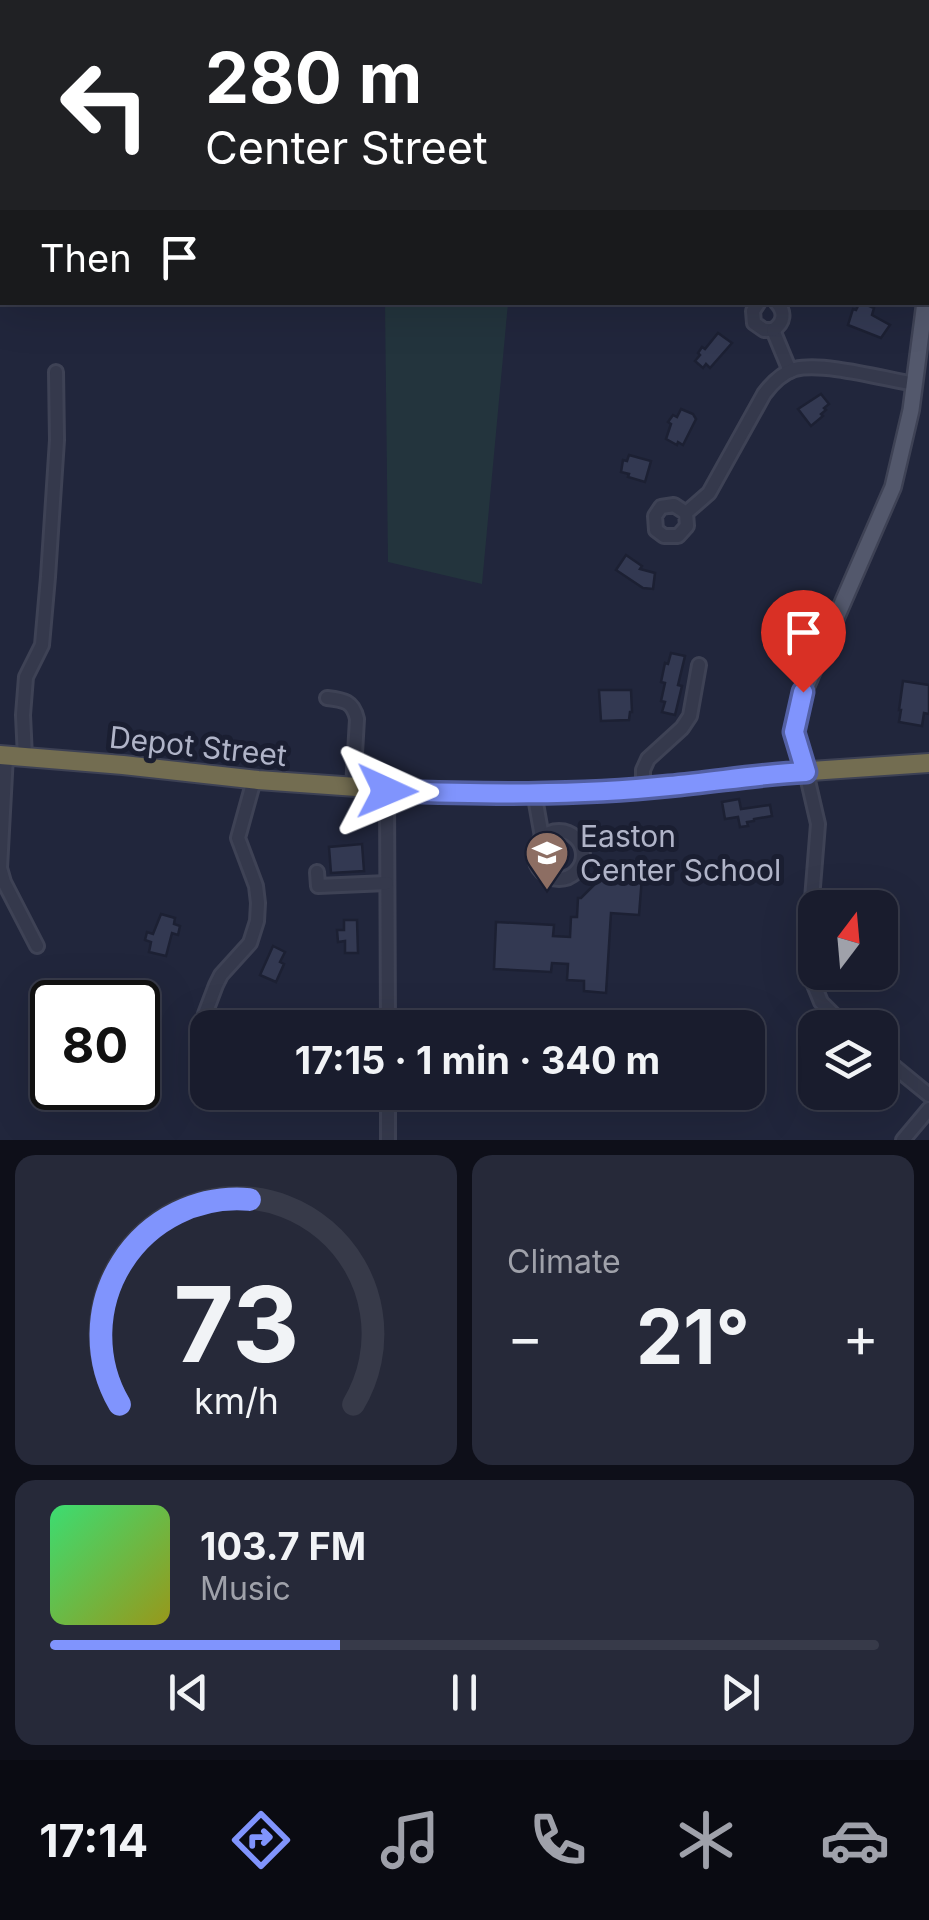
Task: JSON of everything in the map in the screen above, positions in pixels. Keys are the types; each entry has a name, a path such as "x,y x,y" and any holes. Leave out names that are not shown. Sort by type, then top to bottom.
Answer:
{"highway":[{"name":"Depot Street","path":"10,756 387,791 534,792 643,788 929,762"}],"main road":[{"path":"806,772 794,732 799,703 893,487 908,429 925,305"}],"street":[{"path":"757,305 752,311 754,323 761,329 773,330 783,317 778,305"},
{"path":"773,330 790,371"},
{"path":"686,512 709,493 767,390 790,371 819,368 915,384"},
{"path":"37,946 0,868 2,797 23,715 26,677 42,645 57,440 56,372"},
{"path":"643,788 642,770 648,759 690,716 698,665"},
{"path":"327,698 346,700 355,709 353,788"},
{"path":"806,772 818,824 808,949 810,975 821,1002 829,1010"},
{"path":"206,1010 221,975 250,943 258,921 256,886 238,838 254,780"},
{"path":"387,791 388,1010"},
{"path":"534,792 542,838"},
{"path":"318,872 318,886 387,883"},
{"path":"898,1070 929,1095"},
{"path":"904,1140 929,1109"},
{"path":"388,1110 388,1140"}],"shaded area":[{"path":"385,305 508,305 482,584 388,562"}],"building":[{"path":"858,305 874,308 872,315 890,325 881,338 848,325 853,309"},
{"path":"718,333 732,343 710,368 706,364 703,368 695,361 698,353"},
{"path":"821,394 829,404 811,426 798,409"},
{"path":"681,409 696,419 683,445 677,445 666,439 671,424 668,422"},
{"path":"629,455 651,461 645,482 621,472 623,460 627,461"},
{"path":"626,555 642,566 640,569 655,573 653,589 643,588 616,570"},
{"path":"671,653 685,656 675,715 662,712 665,702 661,701 665,683 661,682"},
{"path":"903,681 929,685 929,714 924,713 922,726 899,722"},
{"path":"599,690 631,690 629,720 601,721"},
{"path":"739,799 741,809 770,805 772,816 754,819 747,822 748,826 740,827 738,817 725,819 722,802"},
{"path":"362,844 364,871 331,873 329,847"},
{"path":"595,875 642,877 639,915 611,913 606,993 584,991 584,981 567,980 568,964 552,963 551,972 494,969 496,922 554,925 553,936 570,937 571,917 577,917 578,898 595,884"},
{"path":"161,914 175,918 174,924 180,926 178,935 172,933 166,956 149,952 151,942 145,940 147,932 153,934"},
{"path":"344,920 357,920 358,953 345,953 345,941 338,942 337,930 344,930"},
{"path":"273,946 285,952 276,982 260,975"}],"place":[{"name":"Easton Center School","path":"547,891"}],"route":[{"path":"387,791 565,792 806,772 794,732 803,692"}]}
